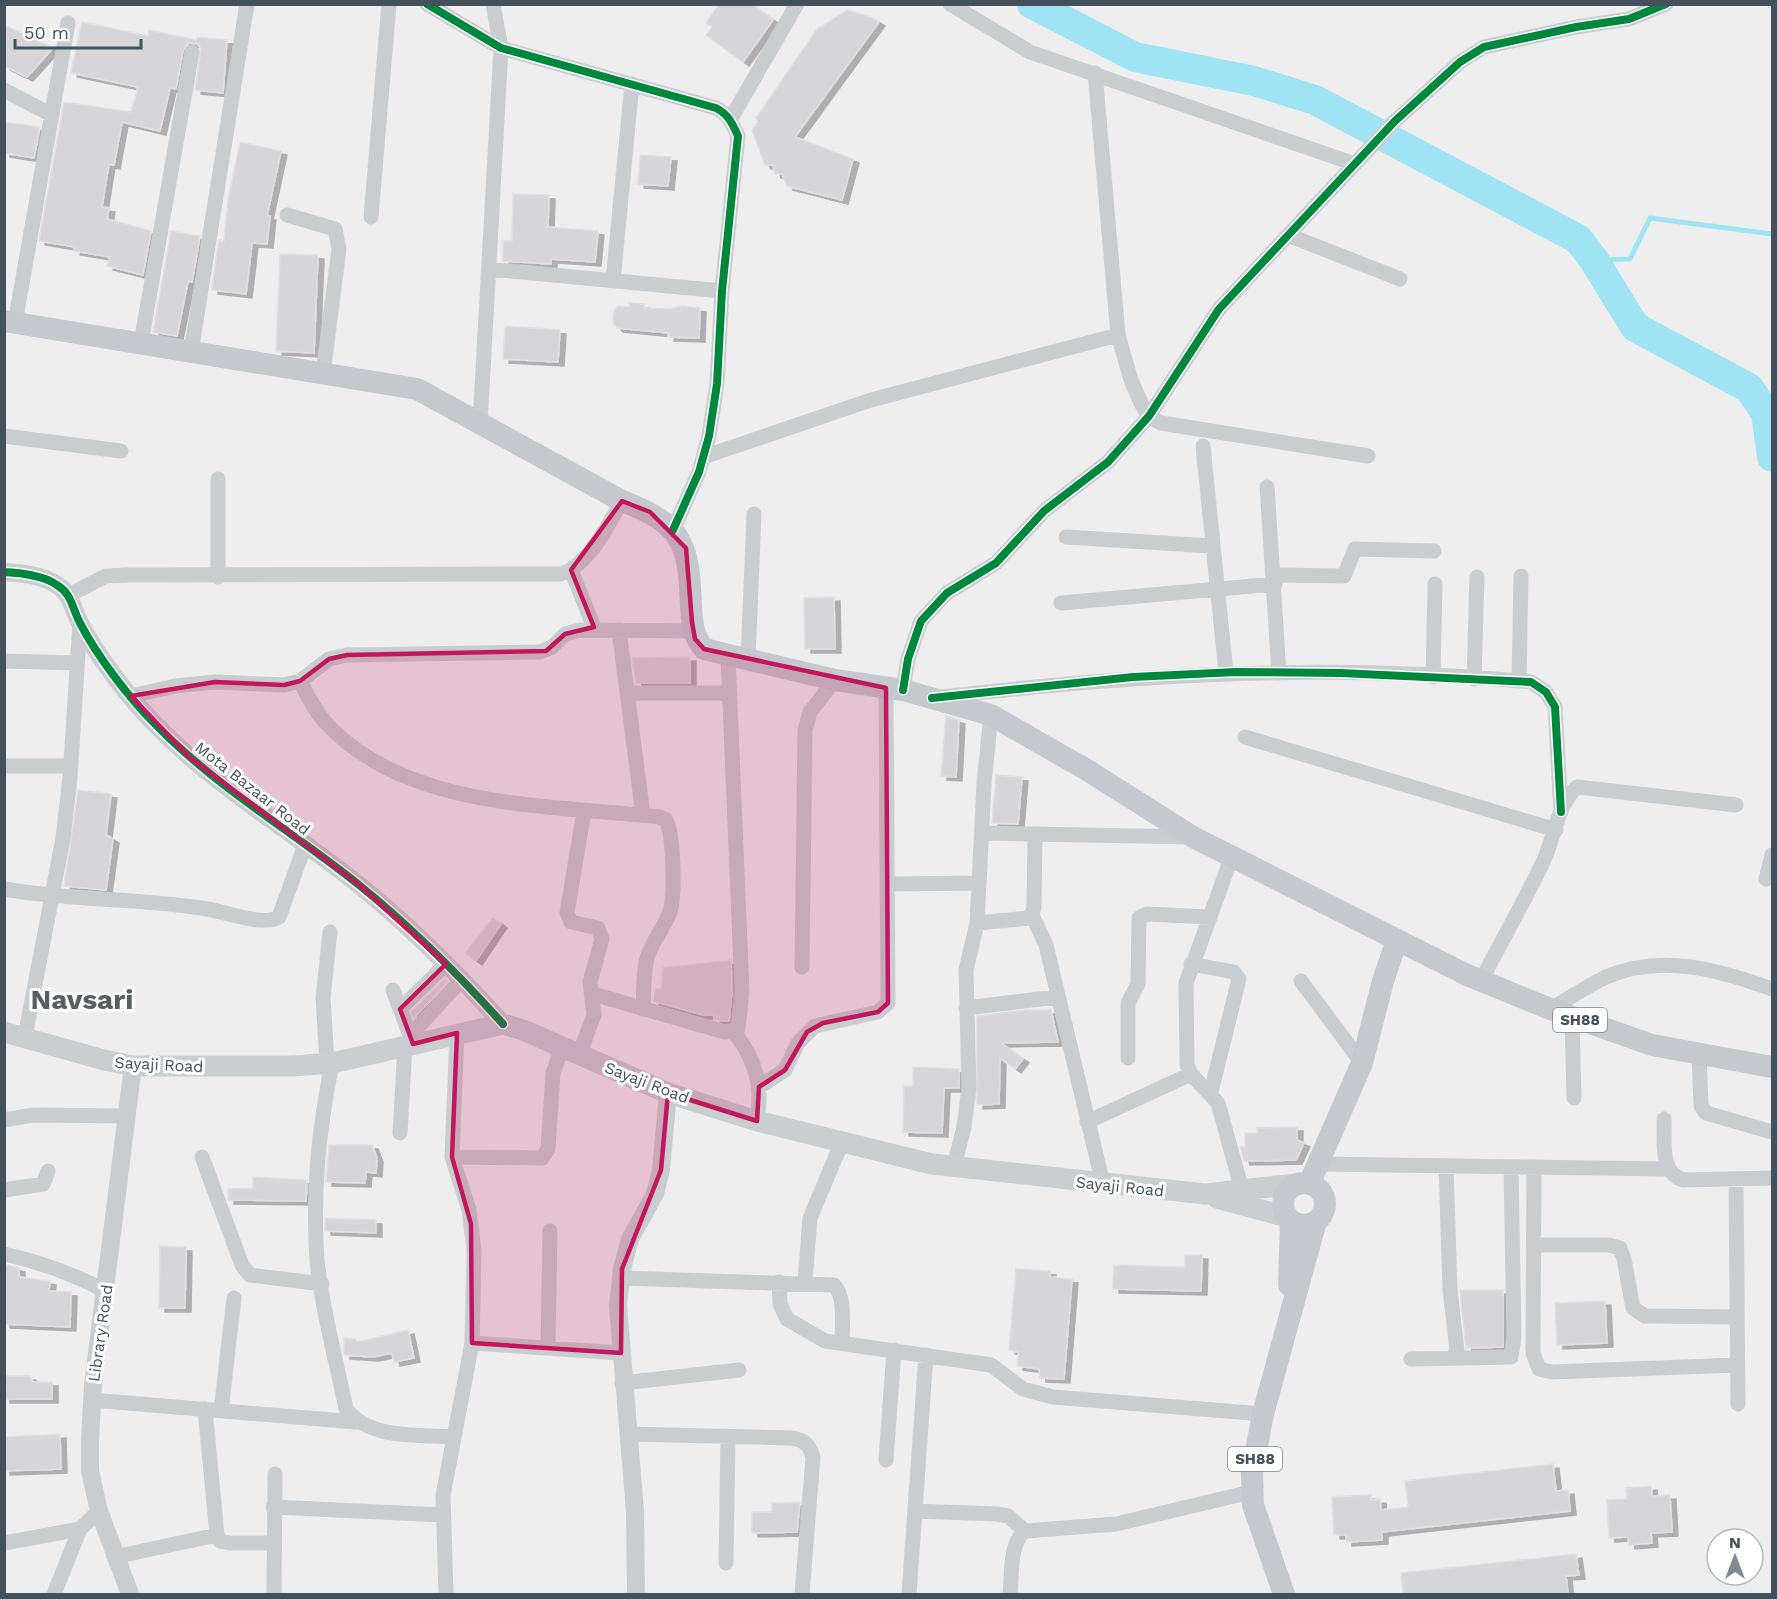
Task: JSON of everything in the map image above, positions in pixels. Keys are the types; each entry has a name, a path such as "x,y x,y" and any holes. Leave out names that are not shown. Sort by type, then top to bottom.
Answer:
{"main road":[{"path":"10,322 417,389 622,501 650,512 673,530 686,548 695,639 704,649 835,680 895,689 991,715 1087,770 1193,837 1397,940 1383,981 1362,1063 1308,1177 1286,1193 1282,1205 1289,1219"},
{"name":"SH88","path":"1397,940 1481,981 1550,1009 1652,1045 1773,1066"},
{"name":"Sayaji Road","path":"4,1032 133,1066 293,1066 330,1063 409,1042 503,1024 523,1030 668,1093 757,1121 932,1164 1205,1194 1242,1190 1308,1177"},
{"path":"1205,1194 1308,1225 1316,1221 1323,1212 1324,1200 1308,1177"},
{"name":"SH88","path":"1288,1322 1289,1219"},
{"name":"SH88","path":"1284,1594 1251,1492 1263,1414 1316,1221"}],"street":[{"path":"191,352 247,4"},
{"path":"370,217 389,4"},
{"path":"427,4 501,48 716,108 728,114 738,136 722,291 717,384 699,472 673,530"},
{"path":"480,424 501,48 493,4"},
{"path":"730,120 797,4"},
{"path":"950,4 1030,52 1355,164"},
{"path":"759,1087 785,1070 798,1043 815,1026 878,1012 885,1008 889,993 888,884 895,689 921,621 947,593 996,563 1044,511 1108,462 1149,416 1218,309 1395,121 1460,62 1484,47 1576,27 1629,19 1666,4"},
{"path":"10,322 52,115 68,23"},
{"path":"141,343 192,52"},
{"path":"1095,73 1118,335 1131,380 1149,416 1161,423 1368,456"},
{"path":"613,281 632,84"},
{"path":"4,90 52,115"},
{"path":"287,215 335,228 338,236 339,249 323,374"},
{"path":"1288,235 1400,279"},
{"path":"489,269 722,291"},
{"path":"703,457 872,400 1118,335"},
{"path":"4,436 121,451"},
{"path":"1203,446 1211,546 1226,673"},
{"path":"218,479 218,576"},
{"path":"1267,487 1275,579 1279,673"},
{"path":"4,572 25,574 56,584 69,596 106,576 561,574 571,570 597,542 622,501"},
{"path":"734,1032 741,1021 742,991 729,693 738,658 754,514"},
{"path":"1066,537 1211,546"},
{"path":"1061,603 1217,589 1275,579 1344,576 1355,549 1434,551"},
{"path":"571,570 595,630"},
{"path":"1474,679 1477,576"},
{"path":"1519,681 1521,576"},
{"path":"1433,677 1435,584"},
{"name":"Mota Bazaar Road","path":"69,596 80,623 131,696 154,724 189,756 360,886 462,979 503,1024"},
{"path":"25,1037 63,838 71,766 80,623"},
{"path":"131,696 215,682 284,685 300,681 329,659 347,655 540,652 552,647 565,634 595,630 694,631"},
{"path":"619,630 643,816"},
{"path":"4,661 77,663"},
{"path":"932,698 1132,677 1226,673 1519,681 1539,685 1555,707 1561,812"},
{"path":"802,967 805,730 810,712 835,680"},
{"path":"300,681 326,723 344,740 390,770 422,783 453,792 584,811 660,817 669,826 672,895 669,912 656,934 646,960 643,1009"},
{"path":"627,693 729,693"},
{"path":"954,1166 964,1127 969,1088 970,1048 966,1008 966,970 977,923 991,715"},
{"path":"1245,737 1556,830"},
{"path":"4,766 71,766"},
{"path":"1481,981 1543,862 1570,793 1577,787 1736,806"},
{"path":"452,1157 542,1158 548,1149 553,1073 594,1015 591,974 601,932 595,926 571,922 567,913 584,811"},
{"path":"982,833 1193,837"},
{"path":"1035,834 1032,915 1046,945 1056,997 1103,1184"},
{"path":"4,889 52,897 112,898 171,903 230,913 264,922 273,921 279,917 305,845"},
{"path":"1767,879 1773,855"},
{"path":"1232,856 1186,983 1187,1065 1191,1074 1211,1092 1223,1116 1242,1190"},
{"path":"888,884 979,883"},
{"path":"1128,1058 1128,1003 1138,984 1138,918 1147,914 1209,917"},
{"path":"977,923 1024,920 1032,915"},
{"path":"330,932 323,998 330,1063 315,1170 318,1261 346,1409 356,1422"},
{"path":"400,1009 446,964"},
{"path":"1191,964 1234,972 1239,979 1211,1092"},
{"path":"1550,1009 1607,977 1655,966 1688,965 1724,972 1773,988"},
{"path":"409,1042 462,979"},
{"path":"1301,981 1362,1063"},
{"path":"393,990 409,1042 400,1133"},
{"path":"593,994 734,1032 754,1064 759,1087 757,1121"},
{"path":"966,1008 1056,997"},
{"path":"1572,1017 1574,1098"},
{"path":"453,1594 446,1594 442,1515 445,1474 472,1343 474,1250 471,1224 452,1157 457,1033"},
{"path":"1699,1054 1701,1106 1706,1113 1773,1132"},
{"name":"Library Road","path":"130,1594 114,1557 99,1511 90,1472 92,1400 133,1066"},
{"path":"1087,1122 1191,1074"},
{"path":"636,1594 635,1512 629,1434 622,1383 618,1306 621,1278 630,1239 655,1194 661,1170 668,1093"},
{"path":"4,1120 33,1115 128,1116"},
{"path":"1664,1119 1667,1169 1673,1177 1683,1180 1773,1178"},
{"path":"805,1282 810,1218 843,1142"},
{"path":"202,1157 242,1265 250,1275 322,1284"},
{"path":"1308,1177 1446,1166 1667,1169"},
{"path":"1446,1166 1450,1290 1457,1351 1452,1359"},
{"path":"1411,1359 1511,1357 1513,1351 1511,1167"},
{"path":"1534,1167 1533,1353 1539,1369 1552,1372 1737,1365"},
{"path":"4,1190 43,1184 48,1171"},
{"path":"1736,1179 1738,1404"},
{"path":"548,1348 550,1231"},
{"path":"1534,1245 1609,1245 1620,1248 1634,1308 1645,1316 1737,1317"},
{"path":"4,1254 65,1271 106,1291"},
{"path":"621,1278 805,1282 834,1285 838,1290 843,1343"},
{"path":"779,1282 780,1304 787,1319 825,1341 992,1365 1023,1389 1053,1397 1263,1414"},
{"path":"221,1410 234,1298"},
{"path":"472,1343 621,1353"},
{"path":"886,1460 894,1350"},
{"path":"909,1594 926,1355"},
{"path":"622,1383 739,1370"},
{"path":"92,1400 356,1422 373,1431 453,1437"},
{"path":"205,1409 217,1535 220,1541 273,1543"},
{"path":"629,1434 792,1438 801,1439 809,1446 813,1457 802,1594"},
{"path":"726,1563 728,1437"},
{"path":"274,1594 275,1474"},
{"path":"1011,1594 1015,1547 1018,1536 1025,1531 1116,1524 1251,1492"},
{"path":"273,1507 442,1515"},
{"path":"54,1594 80,1529 99,1511"},
{"path":"915,1511 997,1514 1008,1516 1025,1531"},
{"path":"4,1543 80,1529"},
{"path":"114,1557 217,1535"}],"highlighted area":[{"path":"622,501 650,512 686,548 695,639 704,649 886,688 888,1003 878,1012 823,1023 807,1032 785,1070 759,1087 757,1121 668,1093 661,1170 622,1269 621,1353 472,1343 471,1224 452,1157 457,1033 413,1044 400,1009 446,964 360,886 189,757 131,696 215,682 284,685 300,681 329,659 347,655 546,651 565,634 594,627 571,570"}],"building":[{"path":"719,4 751,4 773,20 743,62 706,35 712,27 706,23"},
{"path":"847,10 871,17 879,22 795,137 853,159 842,200 787,186 782,174 775,174 773,165 765,165 752,130 758,122 756,118 817,29"},
{"path":"82,22 148,36 149,30 196,40 197,37 227,40 223,93 195,90 201,49 198,44 189,43 183,50 176,89 170,88 160,131 122,122 114,165 109,164 102,207 109,208 107,219 151,231 143,275 107,266 110,257 74,251 75,247 39,241 64,102 131,112 138,87 71,73"},
{"path":"4,25 53,48 27,77 4,66"},
{"path":"4,122 40,127 34,158 4,153"},
{"path":"240,142 281,151 267,216 270,216 267,244 252,243 246,294 212,290 219,240 224,241 228,200"},
{"path":"640,155 671,157 668,186 638,184"},
{"path":"513,194 549,195 548,227 598,231 595,262 551,259 551,264 503,261 503,241 512,241"},
{"path":"171,231 200,236 192,282 188,281 177,336 153,332"},
{"path":"280,254 318,255 314,353 276,351"},
{"path":"629,303 644,304 644,308 670,309 682,306 700,308 699,338 668,337 669,333 617,328 613,323 614,311 618,306 630,307"},
{"path":"505,326 560,330 558,362 503,359"},
{"path":"834,597 835,649 805,649 804,598"},
{"path":"690,657 690,683 636,683 632,658"},
{"path":"946,716 959,720 956,777 941,776"},
{"path":"996,775 1022,777 1018,824 992,823"},
{"path":"78,790 111,794 106,835 113,839 106,890 64,886"},
{"path":"493,918 501,924 476,961 465,953"},
{"path":"731,960 732,991 729,1021 714,1019 714,1015 703,1015 653,1001 656,989 661,989 663,968"},
{"path":"445,979 447,981 414,1018 411,1012"},
{"path":"1027,1010 1051,1010 1058,1042 1001,1043 1023,1059 1015,1069 1000,1058 999,1104 977,1105 977,1016"},
{"path":"913,1067 959,1069 959,1088 944,1088 942,1133 903,1132 904,1086 913,1086"},
{"path":"1297,1127 1297,1140 1304,1143 1296,1160 1244,1161 1240,1147 1245,1147 1245,1133 1258,1133 1257,1128"},
{"path":"329,1145 372,1145 377,1158 376,1173 366,1172 365,1183 326,1182"},
{"path":"253,1177 307,1180 306,1201 228,1200 228,1189 253,1188"},
{"path":"325,1218 376,1220 376,1233 325,1231"},
{"path":"160,1246 186,1247 185,1308 159,1308"},
{"path":"1185,1255 1202,1255 1201,1291 1113,1289 1114,1265 1185,1267"},
{"path":"4,1264 19,1268 19,1277 50,1281 49,1291 71,1292 70,1327 4,1324"},
{"path":"1016,1269 1050,1271 1050,1277 1072,1279 1064,1379 1040,1378 1039,1369 1017,1366 1018,1352 1009,1350"},
{"path":"1460,1290 1503,1290 1503,1347 1466,1348"},
{"path":"1605,1301 1607,1343 1557,1345 1555,1303"},
{"path":"408,1330 414,1358 394,1362 392,1353 373,1357 344,1355 344,1338 355,1339 357,1342"},
{"path":"4,1376 30,1376 33,1382 52,1382 52,1399 4,1399"},
{"path":"60,1434 61,1469 4,1471 4,1437"},
{"path":"1553,1464 1556,1491 1568,1490 1570,1511 1382,1532 1382,1540 1346,1542 1346,1535 1334,1535 1332,1497 1371,1495 1371,1500 1380,1499 1381,1510 1408,1507 1405,1481"},
{"path":"1651,1486 1652,1496 1670,1495 1672,1532 1651,1533 1652,1543 1629,1545 1628,1537 1609,1538 1607,1500 1627,1499 1626,1488"},
{"path":"800,1502 797,1532 752,1533 752,1512 772,1512 772,1503"},
{"path":"1576,1554 1579,1575 1566,1576 1568,1594 1403,1594 1401,1573"}],"waterway":[{"path":"1032,4 1135,57 1254,81 1315,100 1578,239 1594,260 1635,327 1749,388 1766,413 1772,457"},
{"path":"1594,260 1630,259 1650,218 1772,234"}],"cycle path":[{"path":"427,4 501,48 716,108 727,117 736,131 738,136 722,291 717,384 709,436 699,472 673,530"},
{"path":"903,690 908,659 921,621 947,593 996,563 1044,511 1108,462 1149,416 1219,309 1395,121 1460,62 1484,47 1576,27 1629,19 1666,4"},
{"path":"4,572 39,577 62,589 69,597 80,623 104,663 156,725 229,789 334,865 378,901 434,952 503,1024"},
{"path":"932,698 1133,677 1236,672 1340,673 1531,682 1546,692 1555,707 1561,812"}],"district":[{"name":"Navsari","path":"82,999"}]}
